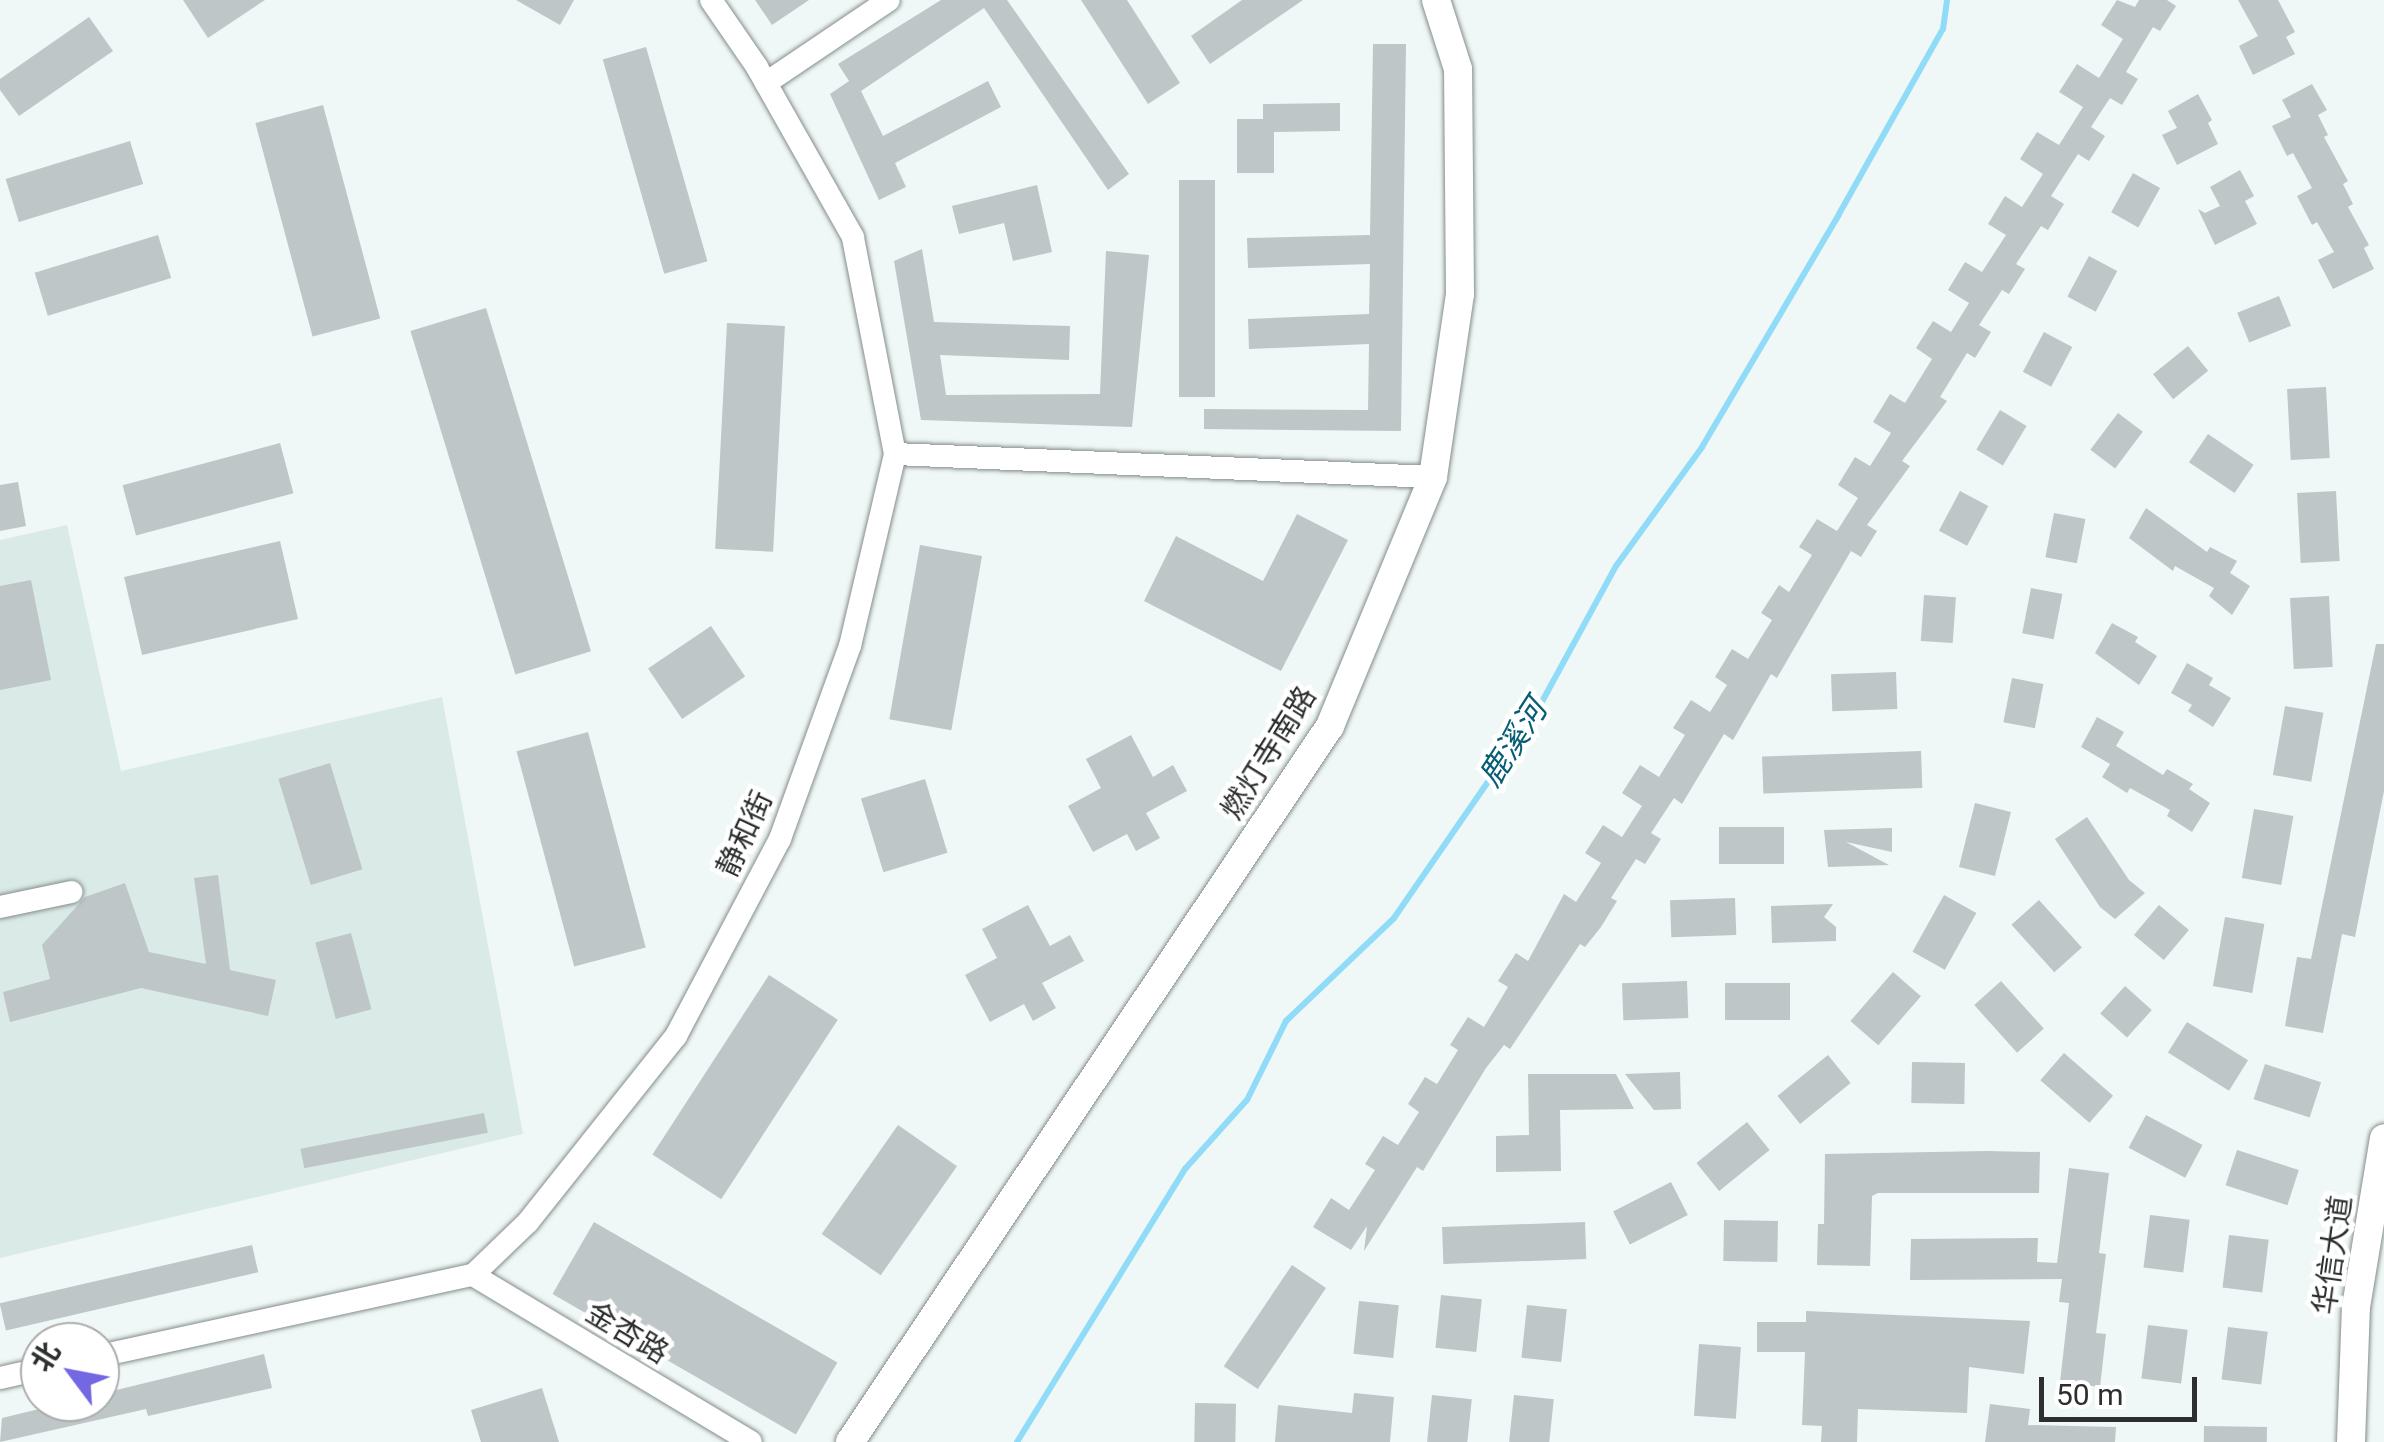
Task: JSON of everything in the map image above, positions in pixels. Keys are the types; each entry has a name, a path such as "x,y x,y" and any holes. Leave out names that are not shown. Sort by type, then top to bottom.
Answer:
{"street":[{"name":"静和街","path":"473,1275 528,1222 676,1036 780,839 850,646 895,454 853,237 766,82 711,0"},
{"path":"766,82 889,0"},
{"name":"燃灯寺南路","path":"850,1442 1330,726 1433,477 1460,294 1458,68 1436,0"},
{"path":"895,454 1433,477"},
{"path":"0,907 70,892"},
{"name":"华信大道","path":"2351,1442 2356,1306 2384,1138"},
{"path":"120,1352 473,1275"},
{"name":"金杏路","path":"473,1275 750,1442"}],"shaded area":[{"path":"67,525 121,771 442,697 523,1134 0,1258 0,540"}],"building":[{"path":"183,0 265,0 208,38"},
{"path":"516,0 574,0 560,25"},
{"path":"755,0 809,0 772,25"},
{"path":"941,0 1007,0 1129,174 1108,190 984,8 861,91 883,136 988,81 1001,107 895,163 906,187 879,200 830,94 849,81 838,64"},
{"path":"1081,0 1127,0 1180,83 1148,104"},
{"path":"1242,0 1303,0 1210,64 1191,36"},
{"path":"2117,0 2135,7 2139,0 2167,0 2176,6 2160,31 2153,27 2126,72 2138,79 2122,105 2110,98 2091,127 2105,136 2089,161 2078,154 2051,196 2064,204 2048,230 2041,226 2016,264 2025,269 2009,294 2002,290 1979,325 1991,332 1975,358 1967,353 1940,397 1947,401 1902,461 1910,466 1867,525 1877,531 1861,557 1851,551 1777,678 1771,674 1733,740 1724,734 1682,804 1674,798 1651,833 1661,839 1645,864 1636,859 1611,898 1617,901 1601,927 1585,947 1580,944 1510,1049 1504,1045 1486,1068 1423,1171 1417,1167 1364,1251 1367,1226 1351,1250 1313,1227 1331,1198 1349,1210 1375,1170 1365,1164 1383,1136 1398,1145 1419,1112 1408,1104 1425,1077 1437,1084 1458,1050 1450,1045 1468,1017 1484,1027 1508,987 1498,981 1516,953 1528,961 1564,894 1576,902 1601,863 1585,853 1603,825 1622,837 1642,806 1622,793 1640,765 1659,777 1685,735 1673,728 1691,700 1710,712 1727,685 1715,677 1732,649 1748,659 1772,620 1761,613 1779,585 1789,592 1812,555 1799,547 1817,519 1837,531 1858,498 1838,485 1855,457 1870,466 1891,433 1873,422 1890,394 1905,403 1932,359 1916,348 1933,321 1951,332 1969,303 1948,290 1965,262 1982,272 2006,235 1988,224 2005,196 2022,207 2043,174 2020,159 2037,132 2059,145 2083,107 2059,92 2077,64 2099,78 2123,39 2101,25"},
{"path":"2238,0 2278,0 2295,32 2286,37 2295,54 2253,75 2239,46 2258,36"},
{"path":"89,17 113,51 19,116 0,90 0,79"},
{"path":"1373,44 1406,44 1401,431 1204,429 1204,409 1368,410 1369,344 1249,349 1248,319 1369,314 1370,264 1248,268 1247,238 1370,235"},
{"path":"646,47 707,261 664,274 603,59"},
{"path":"2312,84 2327,110 2318,115 2328,135 2324,137 2348,181 2343,184 2353,204 2348,207 2369,245 2364,248 2374,269 2333,289 2318,260 2334,252 2317,222 2312,225 2297,196 2312,188 2293,153 2287,156 2272,126 2291,117 2282,100"},
{"path":"2198,94 2212,120 2208,123 2218,144 2177,165 2162,135 2177,128 2168,111"},
{"path":"1340,103 1340,131 1274,132 1274,173 1237,173 1237,119 1263,119 1263,104"},
{"path":"323,105 380,318 313,337 255,123"},
{"path":"130,141 143,184 19,222 6,179"},
{"path":"2240,170 2254,196 2245,201 2257,224 2215,245 2198,209 2205,213 2220,206 2210,187"},
{"path":"2133,173 2160,188 2138,227 2111,212"},
{"path":"1179,180 1215,180 1215,397 1179,397"},
{"path":"1037,185 1052,252 1013,261 1004,223 959,234 952,206"},
{"path":"158,235 171,278 48,316 35,273"},
{"path":"922,249 934,322 1070,326 1069,360 940,355 946,395 1100,394 1106,251 1149,255 1132,427 921,420 894,261"},
{"path":"2089,256 2117,271 2096,312 2067,297"},
{"path":"2279,296 2291,326 2249,343 2237,313"},
{"path":"486,308 591,651 515,674 410,331"},
{"path":"727,323 785,326 773,552 715,549"},
{"path":"2044,332 2072,347 2051,387 2023,372"},
{"path":"2188,346 2208,371 2173,399 2153,374"},
{"path":"2326,387 2330,458 2291,460 2287,389"},
{"path":"2000,410 2027,426 2003,465 1976,449"},
{"path":"2118,413 2143,432 2115,468 2090,450"},
{"path":"2208,434 2254,465 2235,493 2189,462"},
{"path":"280,443 293,493 136,535 123,485"},
{"path":"18,482 26,526 0,531 0,485"},
{"path":"1960,491 1988,506 1967,546 1939,531"},
{"path":"2336,491 2340,561 2301,563 2297,493"},
{"path":"2146,508 2207,552 2210,547 2237,561 2230,573 2250,586 2232,615 2209,596 2214,588 2175,566 2173,571 2129,538"},
{"path":"2054,513 2085,519 2077,563 2045,557"},
{"path":"1297,514 1348,540 1281,671 1144,601 1176,536 1263,581"},
{"path":"280,541 298,619 142,655 124,577"},
{"path":"920,545 982,556 951,730 889,719"},
{"path":"31,580 51,680 0,690 0,586"},
{"path":"2031,588 2062,594 2054,639 2022,633"},
{"path":"1924,595 1956,597 1953,643 1921,641"},
{"path":"2329,596 2333,667 2294,669 2290,598"},
{"path":"2112,623 2138,637 2135,642 2157,656 2139,685 2095,653"},
{"path":"711,626 745,677 682,719 648,668"},
{"path":"2376,644 2384,644 2384,791 2355,937 2342,934 2323,1033 2285,1026 2297,957 2311,959"},
{"path":"2187,663 2213,678 2209,685 2231,698 2213,727 2188,711 2192,705 2171,693"},
{"path":"1896,672 1897,709 1832,711 1831,674"},
{"path":"2012,678 2043,684 2035,728 2003,722"},
{"path":"2285,706 2323,713 2311,782 2273,775"},
{"path":"2097,717 2124,732 2116,746 2163,775 2167,769 2193,784 2189,789 2210,803 2192,832 2167,816 2170,810 2130,788 2127,793 2102,777 2110,764 2081,747"},
{"path":"588,732 646,947 574,967 517,751"},
{"path":"1131,735 1153,777 1173,765 1187,791 1146,813 1160,838 1136,851 1127,834 1093,852 1068,806 1101,788 1086,759"},
{"path":"1921,751 1922,788 1763,794 1762,757"},
{"path":"330,763 362,869 311,885 278,779"},
{"path":"925,779 948,853 883,872 861,799"},
{"path":"1975,803 2011,812 1995,876 1959,867"},
{"path":"2254,809 2293,816 2281,885 2242,878"},
{"path":"2087,817 2129,880 2145,893 2115,919 2100,907 2055,839"},
{"path":"1719,827 1784,827 1784,864 1719,864"},
{"path":"1892,828 1892,852 1846,842 1889,865 1828,867 1824,830"},
{"path":"218,875 230,970 276,980 268,1016 141,988 10,1022 3,992 50,979 42,945 85,897 125,883 149,952 206,964 194,878"},
{"path":"1944,895 1976,913 1945,970 1912,952"},
{"path":"1735,898 1736,935 1671,937 1670,900"},
{"path":"2039,900 2082,948 2054,972 2012,925"},
{"path":"1833,904 1824,917 1836,927 1836,941 1772,943 1771,906"},
{"path":"1028,905 1050,946 1070,935 1084,961 1042,983 1056,1008 1033,1021 1024,1004 990,1022 965,975 997,958 982,929"},
{"path":"2159,905 2189,930 2164,960 2134,935"},
{"path":"2225,917 2264,924 2252,993 2213,986"},
{"path":"351,933 371,1009 336,1019 315,943"},
{"path":"1893,972 1921,996 1878,1045 1850,1021"},
{"path":"769,975 838,1020 721,1199 652,1154"},
{"path":"1687,981 1688,1018 1623,1020 1622,983"},
{"path":"2001,981 2044,1029 2017,1053 1974,1005"},
{"path":"1725,983 1790,983 1790,1020 1725,1020"},
{"path":"2125,986 2152,1010 2127,1038 2100,1013"},
{"path":"2187,1022 2248,1060 2229,1091 2168,1053"},
{"path":"2064,1053 2113,1096 2089,1123 2040,1080"},
{"path":"1828,1055 1851,1083 1800,1124 1777,1096"},
{"path":"1912,1062 1965,1063 1964,1104 1911,1103"},
{"path":"2265,1064 2321,1082 2310,1117 2254,1099"},
{"path":"1680,1072 1681,1109 1654,1110 1625,1074"},
{"path":"1528,1074 1616,1074 1634,1109 1560,1110 1561,1171 1496,1172 1496,1136 1529,1135"},
{"path":"484,1113 488,1133 304,1168 300,1149"},
{"path":"2146,1115 2203,1145 2185,1178 2129,1148"},
{"path":"1747,1122 1770,1150 1719,1191 1696,1163"},
{"path":"898,1125 957,1166 881,1275 822,1234"},
{"path":"2237,1150 2299,1170 2287,1205 2226,1185"},
{"path":"2040,1152 2039,1193 1878,1193 1872,1196 1870,1266 1817,1265 1818,1224 1824,1224 1825,1154"},
{"path":"2069,1168 2109,1173 2099,1253 2106,1254 2096,1333 2106,1334 2100,1387 2060,1382 2069,1303 2059,1302 2062,1279 1910,1280 1911,1239 2038,1238 2037,1262 2057,1263"},
{"path":"1671,1182 1688,1215 1630,1244 1613,1212"},
{"path":"2150,1215 2190,1220 2183,1272 2144,1268"},
{"path":"1724,1220 1778,1221 1777,1262 1723,1261"},
{"path":"594,1222 837,1362 796,1434 552,1294"},
{"path":"1585,1222 1586,1259 1443,1264 1442,1227"},
{"path":"2229,1235 2269,1240 2262,1292 2223,1288"},
{"path":"252,1245 258,1272 43,1322 20,1322 20,1327 6,1331 0,1303"},
{"path":"1292,1265 1326,1288 1258,1389 1224,1366"},
{"path":"1441,1295 1482,1299 1476,1352 1435,1348"},
{"path":"1359,1301 1399,1305 1393,1358 1353,1354"},
{"path":"1527,1305 1567,1309 1561,1362 1521,1358"},
{"path":"1806,1311 2030,1321 2024,1374 1969,1367 1967,1413 1858,1409 1857,1442 1821,1442 1822,1426 1802,1425 1805,1352 1757,1352 1757,1322 1806,1322"},
{"path":"2148,1325 2188,1330 2181,1383 2141,1379"},
{"path":"2228,1327 2268,1332 2261,1384 2222,1380"},
{"path":"1699,1344 1741,1347 1736,1419 1694,1416"},
{"path":"264,1354 272,1388 148,1416 146,1409 120,1415 120,1389"},
{"path":"542,1388 559,1442 481,1442 471,1410"},
{"path":"1354,1393 1394,1397 1390,1442 1275,1442 1278,1405 1352,1413"},
{"path":"1432,1395 1472,1399 1467,1442 1427,1442"},
{"path":"1514,1395 1554,1399 1549,1442 1509,1442"},
{"path":"1195,1403 1236,1404 1235,1442 1194,1442"},
{"path":"1990,1404 2030,1409 2028,1425 2116,1427 2115,1442 1985,1442"},
{"path":"20,1414 20,1422 88,1422 0,1442 2,1418"},
{"path":"2204,1426 2267,1427 2267,1442 2204,1442"}],"waterway":[{"name":"鹿溪河","path":"1017,1442 1185,1169 1247,1100 1286,1021 1394,918 1538,709 1616,566 1702,447 1839,214 1943,29 1947,0"}]}
